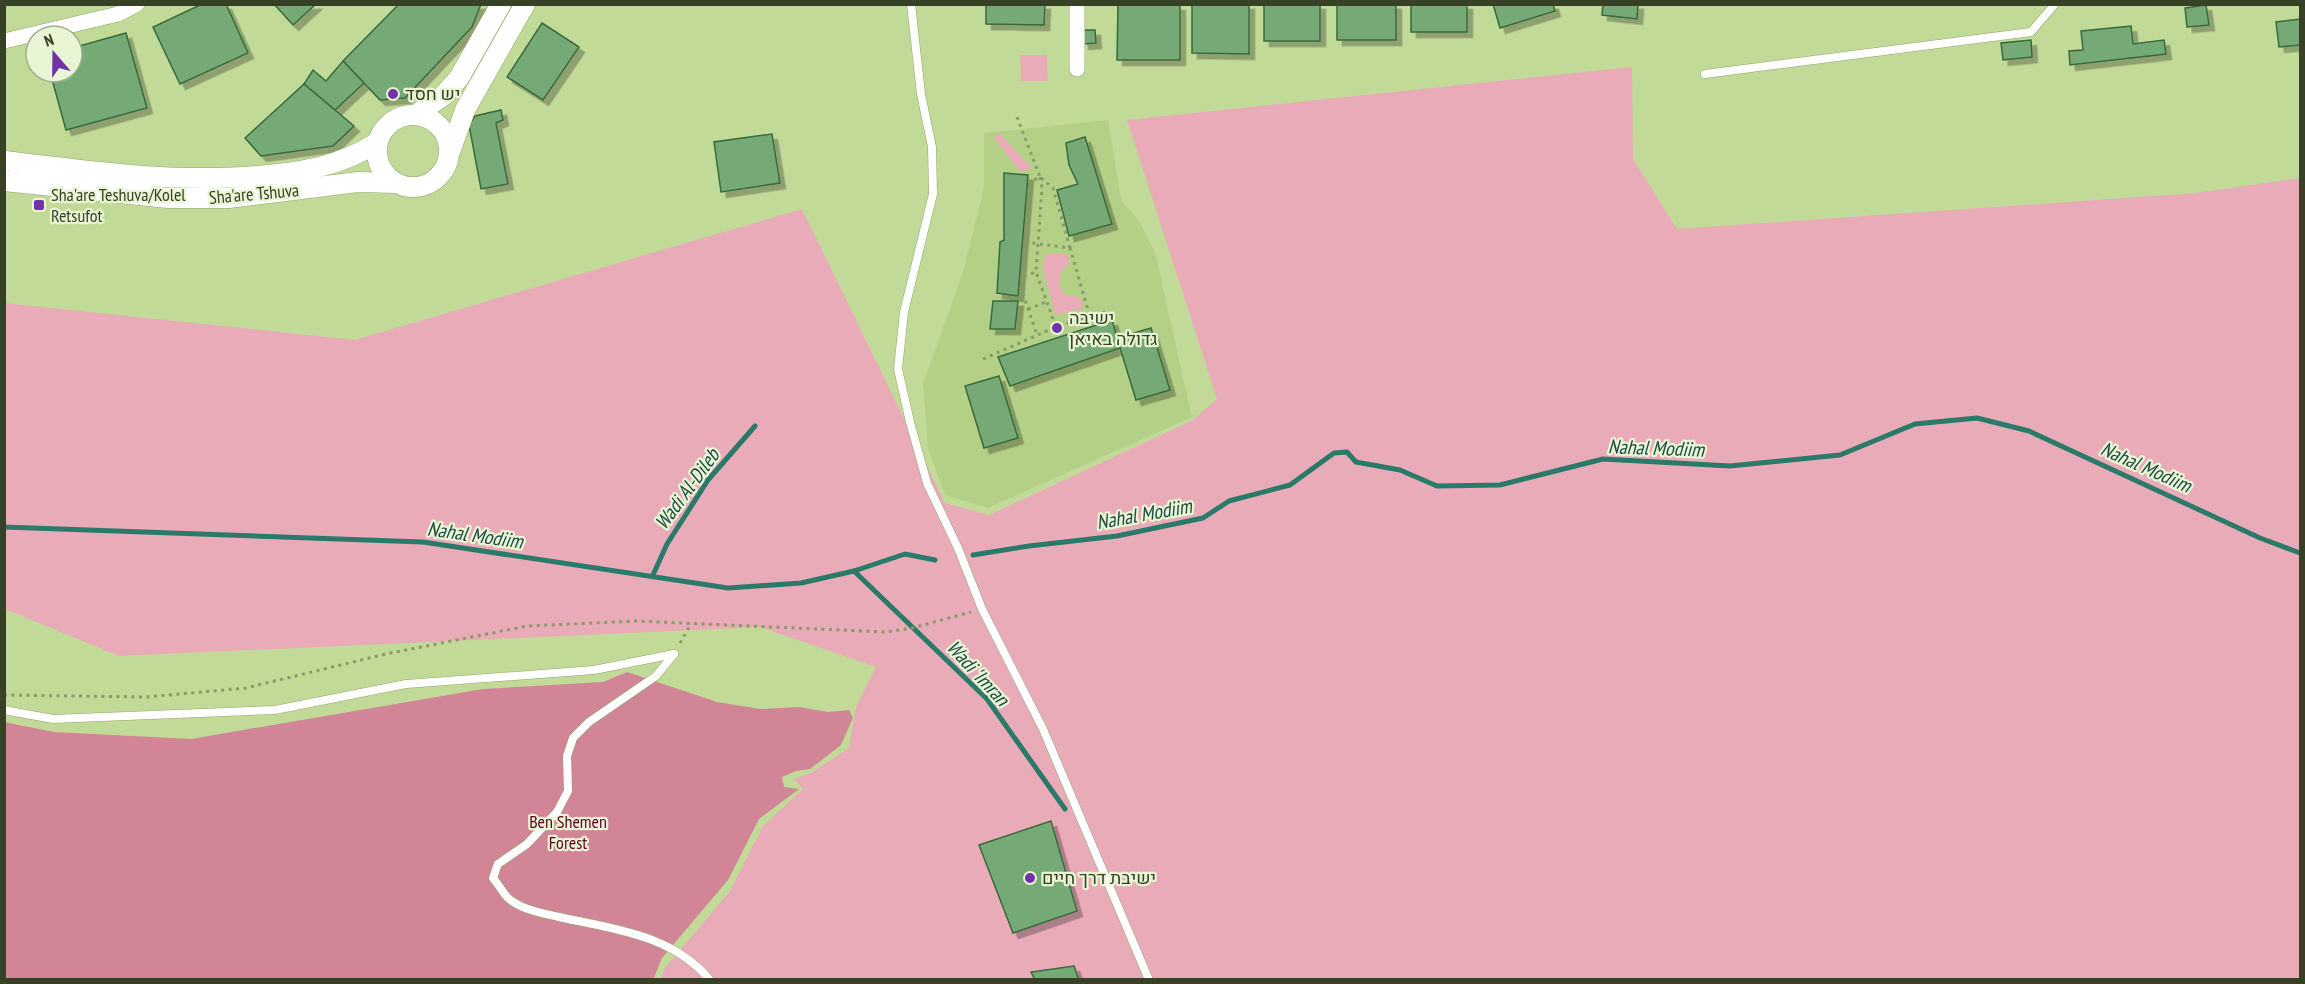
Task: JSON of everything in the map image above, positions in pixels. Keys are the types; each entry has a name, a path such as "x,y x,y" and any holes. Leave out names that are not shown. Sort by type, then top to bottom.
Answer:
{"street":[{"path":"4,41 118,14 138,4"},
{"path":"417,114 443,96 459,78 501,4"},
{"path":"450,154 448,140 442,128 430,118 417,114 403,116 390,123 381,134 377,147 378,162 385,174 396,183 410,187 424,186 437,179 446,168 465,110 525,4"},
{"path":"1077,4 1077,69"},
{"name":"Sha'are Tshuva","path":"4,161 127,176 169,179 227,178 322,168 361,153 378,142"},
{"name":"Sha'are Tshuva","path":"4,181 168,198 228,198 358,183 396,183"}],"lane":[{"path":"911,4 921,94 932,147 933,194 903,312 898,369 927,483 958,548 982,609 1042,729 1149,980"},
{"path":"1705,74 2031,32 2055,4"},
{"path":"4,710 53,719 274,710 406,684 594,670 674,654"},
{"path":"674,654 656,676 589,722 573,738 567,756 568,791 557,812 527,844 498,864 493,878 508,898 536,912 644,936 676,949 700,968 710,980"}],"path":[{"path":"1017,117 1040,177 1042,188 1036,272 1056,327"},
{"path":"1037,336 1022,291 1030,182 1040,177"},
{"path":"1040,177 1053,188 1090,316"},
{"path":"1025,242 1070,248"},
{"path":"1023,276 1036,272"},
{"path":"1028,309 1046,302"},
{"path":"983,359 1056,327 1106,312"},
{"path":"4,695 146,697 235,689 386,654 527,626 606,621 886,632 912,628 982,609"},
{"path":"674,654 691,624"}],"shaded area":[{"path":"1020,55 1047,55 1048,81 1021,81"},
{"path":"1632,67 1633,159 1677,229 2196,193 2300,178 2300,979 660,979 665,968 730,891 763,826 803,789 794,779 811,773 849,748 856,707 876,667 760,627 119,656 5,609 4,303 355,340 802,209 945,503 989,515 1193,420 1217,399 1127,120"},
{"name":"ישיבה גדולה באיאן","path":"1108,120 1121,200 1139,221 1155,252 1192,417 988,508 945,495 928,449 923,384 963,272 984,188 984,133"},
{"path":"999,133 1032,168 1020,172 994,137"},
{"path":"1046,254 1067,254 1070,262 1060,274 1059,285 1065,295 1079,297 1082,301 1082,309 1055,315 1043,266"}],"green space":[{"name":"Ben Shemen Forest","path":"627,672 717,702 760,709 799,707 828,712 849,710 853,718 841,745 810,769 796,771 782,777 784,787 799,789 759,819 728,880 662,958 653,980 5,979 4,722 54,732 191,739 483,689 603,682"}],"building":[{"path":"202,4 226,4 248,53 180,84 153,27"},
{"path":"274,4 316,4 293,25"},
{"path":"399,4 481,4 472,27 405,98 380,100 343,61"},
{"path":"986,4 1045,4 1044,25 986,24"},
{"path":"1192,4 1249,4 1249,54 1192,53"},
{"path":"1264,4 1320,4 1320,41 1264,41"},
{"path":"1337,4 1396,4 1396,40 1337,40"},
{"path":"1411,4 1467,4 1467,32 1411,32"},
{"path":"1493,4 1553,4 1555,11 1500,28"},
{"path":"1603,4 1638,4 1637,19 1602,15"},
{"path":"1118,5 1180,5 1180,60 1117,60"},
{"path":"2206,5 2209,25 2187,27 2185,8"},
{"path":"2300,19 2300,45 2279,47 2276,22"},
{"path":"542,23 579,47 543,100 507,77"},
{"path":"2131,26 2133,44 2164,40 2166,54 2070,65 2069,51 2083,50 2081,31"},
{"path":"1082,30 1095,30 1096,43 1083,44"},
{"path":"126,33 147,108 66,130 53,84 84,84 84,45"},
{"path":"2031,40 2032,57 2003,60 2001,43"},
{"path":"343,61 364,83 335,110 304,84 313,70 326,81"},
{"path":"304,84 354,126 333,146 261,156 245,138"},
{"path":"501,110 503,120 496,123 508,184 481,189 469,125 475,116"},
{"path":"772,134 780,183 721,192 714,142"},
{"path":"1085,137 1112,224 1069,236 1057,190 1078,184 1069,165 1066,143"},
{"path":"1004,173 1028,175 1018,296 997,293 1000,242 1004,240"},
{"path":"993,301 1018,301 1015,329 990,329"},
{"path":"1112,320 1120,348 1010,386 998,357"},
{"path":"1151,328 1170,390 1136,400 1117,338"},
{"path":"999,376 1018,438 984,448 965,386"},
{"name":"ישיבת דרך חיים","path":"1051,821 1077,911 1013,933 979,845"},
{"path":"1074,966 1079,980 1035,980 1031,972"}],"waterway":[{"name":"Nahal Modiim","path":"973,555 1117,536 1203,518 1229,501 1290,485 1334,453 1347,452 1356,462 1400,470 1437,486 1500,485 1603,459 1730,466 1840,455 1915,424 1977,418 2029,431 2260,538 2300,553"},
{"name":"Wadi Al-Dileb","path":"653,575 667,544 708,480 755,426"},
{"name":"Nahal Modiim","path":"4,527 423,542 728,588 801,583 854,571 905,554 935,560"},
{"name":"Wadi 'Imran","path":"854,571 987,699 1065,809"}],"place":[{"name":"יש חסד","path":"393,94"},
{"name":"Sha'are Teshuva/Kolel Retsufot","path":"39,205"},
{"name":"ישיבה גדולה באיאן","path":"1057,328"},
{"name":"ישיבת דרך חיים","path":"1030,878"}]}
